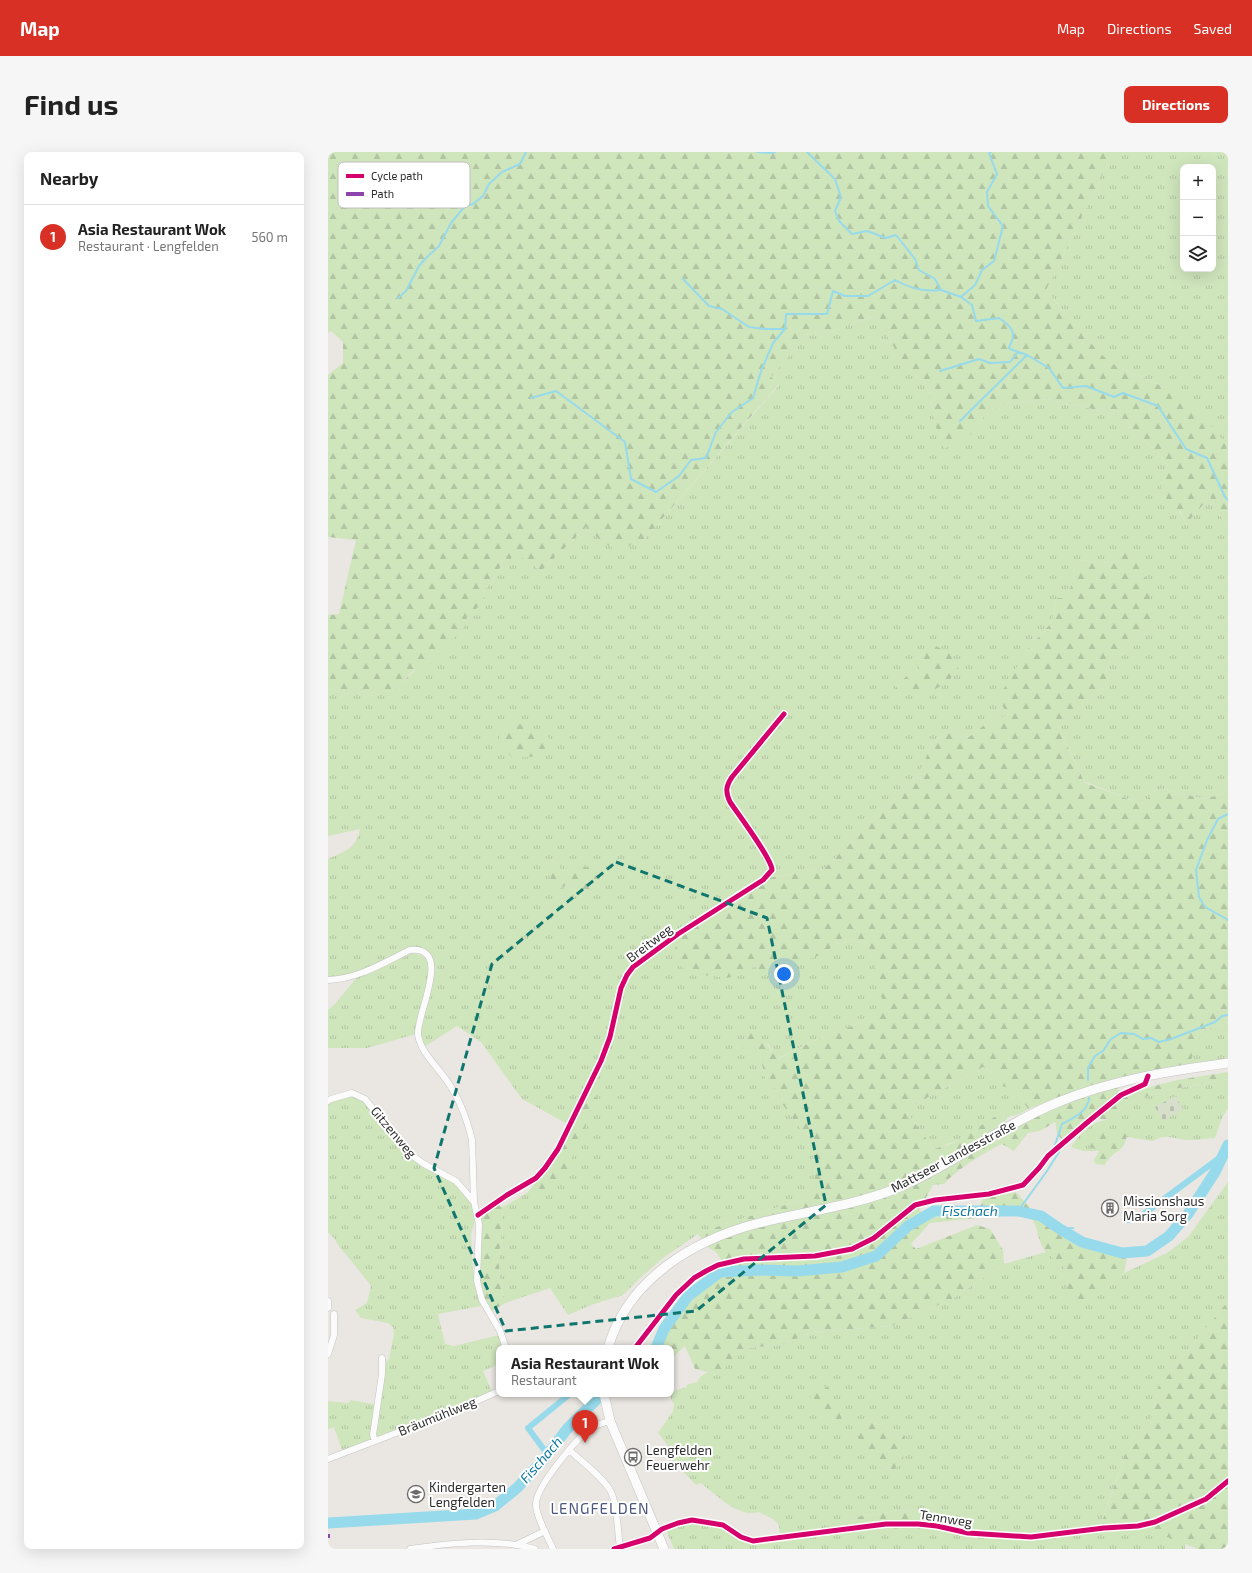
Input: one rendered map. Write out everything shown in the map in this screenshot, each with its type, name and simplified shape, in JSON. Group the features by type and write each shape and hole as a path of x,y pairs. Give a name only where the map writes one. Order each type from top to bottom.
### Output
{"main road":[{"name":"Mattseer Landesstraße","path":"609,1345 621,1315 633,1296 657,1272 701,1244 757,1223 874,1197 901,1186 964,1153 1024,1118 1055,1103 1093,1089 1148,1076 1228,1063"},
{"path":"605,1397 610,1421 664,1549"}],"street":[{"name":"Breitweg","path":"478,1215 507,1194 536,1178 558,1149 601,1061 610,1037 624,982 633,967 672,938 762,880 772,870 767,858 730,802 726,788 732,777 784,714"},
{"path":"328,980 361,974 410,950 417,950 424,953 430,960 432,967 430,980 420,1019 418,1035 426,1054 448,1082 470,1131 472,1140 474,1202 478,1215 478,1281 482,1300 500,1331 505,1345"},
{"path":"638,1345 680,1291 694,1278 718,1265 744,1259 815,1256 835,1253 852,1248 874,1238 915,1206 935,1200 989,1194 1024,1185 1060,1145 1121,1095 1145,1084 1148,1076"},
{"name":"Gitzenweg","path":"328,1101 330,1098 352,1093 365,1099 410,1154 424,1164 452,1177 462,1186 474,1202"},
{"path":"328,1302 328,1308"},
{"path":"328,1354 334,1335 334,1314"},
{"path":"375,1441 373,1435 382,1374 382,1358"},
{"name":"Bräumühlweg","path":"328,1459 441,1416 496,1392"},
{"path":"553,1549 536,1510 536,1502 542,1488 569,1450 591,1428 610,1421"},
{"path":"569,1450 589,1467 611,1491 614,1502 617,1548 650,1538 657,1533"},
{"name":"Tennweg","path":"657,1533 662,1529 678,1523 692,1520 723,1526 740,1538 753,1540 886,1524 918,1524 937,1526 968,1533 1001,1536 1038,1536 1104,1528 1138,1526 1155,1522 1206,1499 1228,1481"},
{"path":"515,1546 545,1531"},
{"path":"410,1549 433,1545 461,1546 488,1543 535,1549"}],"highlighted area":[{"path":"616,862 767,918 826,1205 696,1311 506,1331 434,1168 492,964"}],"green space":[{"path":"328,152 1104,152 1110,160 1046,290 1098,351 1111,363 1186,396 1226,444 1228,462 1228,529 1210,497 1186,524 1180,510 1166,515 1166,497 1159,494 1168,465 1120,415 1047,399 1002,404 985,415 973,433 944,449 935,424 929,389 901,359 886,334 871,317 835,331 806,335 771,377 779,384 643,541 616,550 600,540 586,527 541,571 517,554 501,566 484,592 485,601 467,617 464,627 425,671 414,670 393,691 350,694 328,689 328,615 339,614 356,540 328,537 328,375 343,363 343,342 331,331 328,333"},
{"path":"1104,152 1228,152 1228,462 1226,444 1170,388 1159,385 1111,363 1098,351 1046,290 1110,160"},
{"path":"872,317 886,334 901,359 929,389 935,424 973,433 985,415 1002,404 1047,399 1120,415 1168,465 1159,494 1164,496 1176,506 1186,524 1210,497 1228,529 1228,790 1225,793 1205,799 1158,788 1142,804 1085,782 1058,727 1108,682 1106,668 1156,623 1125,552 1111,563 1077,560 1068,599 1057,598 1052,622 1027,650 1008,715 988,722 969,737 948,731 931,746 918,776 824,869 768,878 746,973 754,966 820,955 845,939 868,943 884,1003 862,1022 813,1041 777,1059 768,1044 743,1052 753,1053 760,1056 766,1081 782,1094 783,1105 802,1131 812,1134 815,1181 801,1200 698,1234 663,1258 623,1295 591,1305 568,1315 550,1288 505,1303 500,1285 499,1258 503,1207 527,1193 542,1193 591,1094 573,1127 522,1099 481,1042 457,1026 424,1047 420,1037 420,1029 433,968 418,949 356,974 328,979 328,859 345,851 353,845 360,829 328,836 328,689 350,694 392,691 464,627 466,617 485,601 484,592 501,566 517,553 541,571 586,527 600,540 643,541 779,385 771,377 806,335 835,331 850,324","holes":["924,652 932,691 896,683 918,670 918,659","553,862 557,864 560,870 568,869 579,899 574,890 568,884 558,889"]},
{"path":"1135,551 1141,560 1156,623 1106,668 1108,682 1058,727 1085,783 1142,804 1158,788 1205,799 1225,793 1228,790 1228,1022 1202,1031 1189,1066 1127,1076 1096,1084 1028,1109 1012,1085 1004,1087 998,1083 999,1077 983,1067 905,1110 934,1149 953,1143 996,1116 1006,1113 1008,1117 1005,1122 1007,1133 1030,1118 1069,1101 1118,1085 1119,1093 1131,1092 1177,1080 1228,1072 1228,1079 1153,1094 1122,1107 1116,1115 1109,1120 1101,1119 1094,1113 1061,1139 1057,1133 1055,1122 1040,1131 1028,1133 1014,1151 1002,1144 988,1151 955,1173 944,1184 933,1185 919,1210 934,1217 976,1215 983,1199 1016,1192 1040,1219 1070,1240 1127,1259 1124,1273 1101,1294 1081,1302 1072,1299 1065,1280 1068,1271 1045,1250 1041,1244 1035,1224 1030,1216 1019,1215 976,1218 930,1223 911,1244 916,1249 977,1225 990,1229 1003,1250 1004,1264 952,1299 892,1326 812,1332 782,1345 747,1348 717,1374 695,1369 685,1346 674,1356 674,1345 661,1345 671,1325 685,1305 702,1288 723,1273 721,1259 716,1252 706,1246 698,1234 801,1200 815,1181 812,1134 802,1131 783,1105 782,1094 766,1081 760,1056 753,1053 743,1052 742,1041 749,1033 759,1037 766,1043 778,1059 813,1041 862,1022 883,1003 868,943 845,939 820,955 787,967 761,972 754,966 746,973 727,978 689,973 675,961 676,939 768,878 824,869 918,776 931,746 948,731 969,737 988,722 1008,715 998,698 1027,650 1052,622 1057,598 1068,598 1077,560 1111,563 1125,552"},
{"path":"936,646 949,653 959,670 946,683 932,691 896,693 896,683 918,670 917,660 924,652"},
{"path":"505,723 528,725 552,740 543,756 512,758 499,740"},
{"path":"553,862 558,864 560,870 579,866 591,868 598,878 596,891 588,903 579,899 574,890 568,884 558,889 548,874 548,865"},
{"path":"411,953 424,957 430,968 416,1034 367,1048 328,1048 328,1010 335,1004 358,976"},
{"path":"1228,1022 1228,1059 1189,1066 1202,1031"},
{"path":"983,1067 1012,1085 1028,1109 1020,1114 1008,1117 1005,1113 954,1142 934,1149 905,1110"},
{"path":"1228,1079 1228,1108 1222,1118 1215,1138 1188,1140 1163,1137 1153,1141 1127,1137 1127,1134 1091,1147 1099,1151 1083,1151 1071,1147 1087,1128 1103,1120 1109,1120 1116,1115 1122,1107 1153,1094"},
{"path":"591,1094 597,1098 563,1181 542,1193 527,1193 555,1160"},
{"path":"349,1095 361,1097 412,1158 449,1177 473,1205 476,1216 471,1235 473,1269 481,1306 438,1314 445,1344 454,1346 499,1335 503,1345 496,1345 496,1365 483,1371 492,1392 462,1405 342,1450 334,1427 328,1429 328,1401 349,1403 350,1400 380,1405 386,1362 389,1359 394,1334 393,1327 388,1323 361,1318 355,1310 367,1303 371,1286 340,1248 334,1238 328,1233 328,1105 333,1100"},
{"path":"1175,1096 1183,1109 1163,1121 1155,1107"},
{"path":"1100,1132 1120,1132 1127,1134 1124,1145 1108,1160 1105,1165 1095,1164 1094,1160 1099,1151 1090,1147 1088,1142 1090,1136"},
{"path":"1228,1182 1228,1301 1157,1389 1149,1431 1125,1454 1101,1524 1146,1520 1147,1529 1185,1543 1185,1549 674,1549 666,1530 680,1524 692,1522 724,1528 738,1538 778,1541 780,1529 773,1519 758,1512 743,1512 736,1509 720,1499 701,1483 696,1485 670,1458 673,1452 658,1433 673,1411 674,1404 671,1397 674,1397 674,1391 687,1387 686,1385 697,1382 700,1377 708,1372 717,1374 746,1348 782,1345 812,1332 892,1326 952,1299 1004,1264 1046,1252 1068,1271 1101,1294 1124,1273 1167,1253 1188,1237","holes":["867,1422 882,1425 893,1434 900,1433 903,1444 904,1448 902,1457 898,1466 894,1470 888,1469 880,1464","913,1510 903,1531 895,1527 891,1527 873,1534 856,1517"]},
{"path":"496,1204 503,1207 499,1258 500,1285 505,1303 492,1311 485,1305 479,1286 479,1221 481,1216"},
{"path":"1228,1301 1228,1549 1198,1549 1146,1529 1146,1520 1101,1525 1125,1454 1149,1431 1157,1389"},
{"path":"823,1386 829,1388 832,1397 841,1408 843,1415 838,1425 822,1416 810,1403 810,1397 815,1388"},
{"path":"867,1422 882,1425 893,1434 900,1433 905,1436 903,1459 894,1470 888,1469 862,1453 859,1445 859,1435 862,1424"},
{"path":"913,1510 919,1517 912,1529 906,1531 893,1527 868,1535 859,1533 855,1525 856,1517"}],"waterway":[{"path":"470,205 483,196 489,184 502,172 520,164 526,152"},
{"path":"757,152 775,152"},
{"path":"807,152 835,179 841,197 835,211 839,221 852,234 867,231 886,238 896,235 915,259 919,270 935,279 941,290 961,297 972,305 976,321 999,318 1007,324 1012,330 1013,334 1012,342 1009,347 1010,349 1027,355 1049,368 1063,388 1086,386 1114,397 1123,393 1158,406 1186,449 1207,458 1225,497 1228,500"},
{"path":"961,297 975,285 982,270 994,261 1003,226 988,206 987,192 997,174 989,153 991,152"},
{"path":"398,298 406,291 419,266 439,246 451,223 463,208"},
{"path":"683,279 709,306 722,309 749,327 784,329"},
{"path":"531,398 556,391 625,442 631,479 656,492 679,476 691,460 706,458 716,432 732,412 753,398 761,371 773,343 785,329 786,314 827,314 833,291 845,296 868,296 895,280 917,289 940,290"},
{"path":"940,371 979,359 990,363 1010,362 1018,352"},
{"path":"960,421 1027,355"},
{"path":"1228,814 1218,819 1207,840 1196,870 1199,897 1205,907 1228,920"},
{"path":"1088,1080 1088,1068 1095,1056 1103,1051 1111,1039 1121,1033 1134,1034 1143,1039 1151,1038 1159,1042 1171,1039 1215,1022 1222,1016 1228,1015"},
{"path":"1018,1211 1059,1152 1055,1145 1062,1124 1083,1111 1089,1098"},
{"name":"Fischach","path":"657,1345 664,1329 688,1296 720,1272 759,1270 797,1271 842,1267 876,1256 908,1226 934,1211 1018,1211 1041,1216 1082,1242 1122,1253 1147,1251 1169,1236 1188,1214 1215,1172 1228,1145"},
{"path":"1128,1220 1141,1216 1222,1156"},
{"name":"Fischach","path":"1060,1229 1073,1228"},
{"path":"548,1455 528,1428 566,1397"},
{"name":"Fischach","path":"328,1523 476,1514 495,1506 517,1488 545,1458 567,1429 599,1397"}],"cycle path":[{"path":"478,1215 507,1195 536,1178 558,1149 601,1061 610,1037 621,988 627,975 633,967 678,934 763,880 772,870 767,856 730,802 727,795 727,789 728,783 732,777 784,714"},
{"path":"637,1345 676,1295 694,1278 718,1265 744,1259 815,1256 852,1249 874,1238 915,1205 935,1200 989,1194 1023,1185 1048,1156 1121,1095 1145,1084 1148,1076"},
{"path":"614,1549 650,1538 662,1529 692,1520 723,1525 741,1537 753,1541 886,1524 918,1524 937,1526 968,1533 1031,1537 1104,1528 1138,1526 1155,1522 1206,1499 1228,1481"}],"place":[{"name":"Missionshaus Maria Sorg","path":"1110,1208"},
{"name":"Asia Restaurant Wok","path":"585,1443"},
{"name":"Lengfelden Feuerwehr","path":"633,1457"},
{"name":"Kindergarten Lengfelden","path":"416,1494"}],"district":[{"name":"LENGFELDEN","path":"600,1509"}]}
